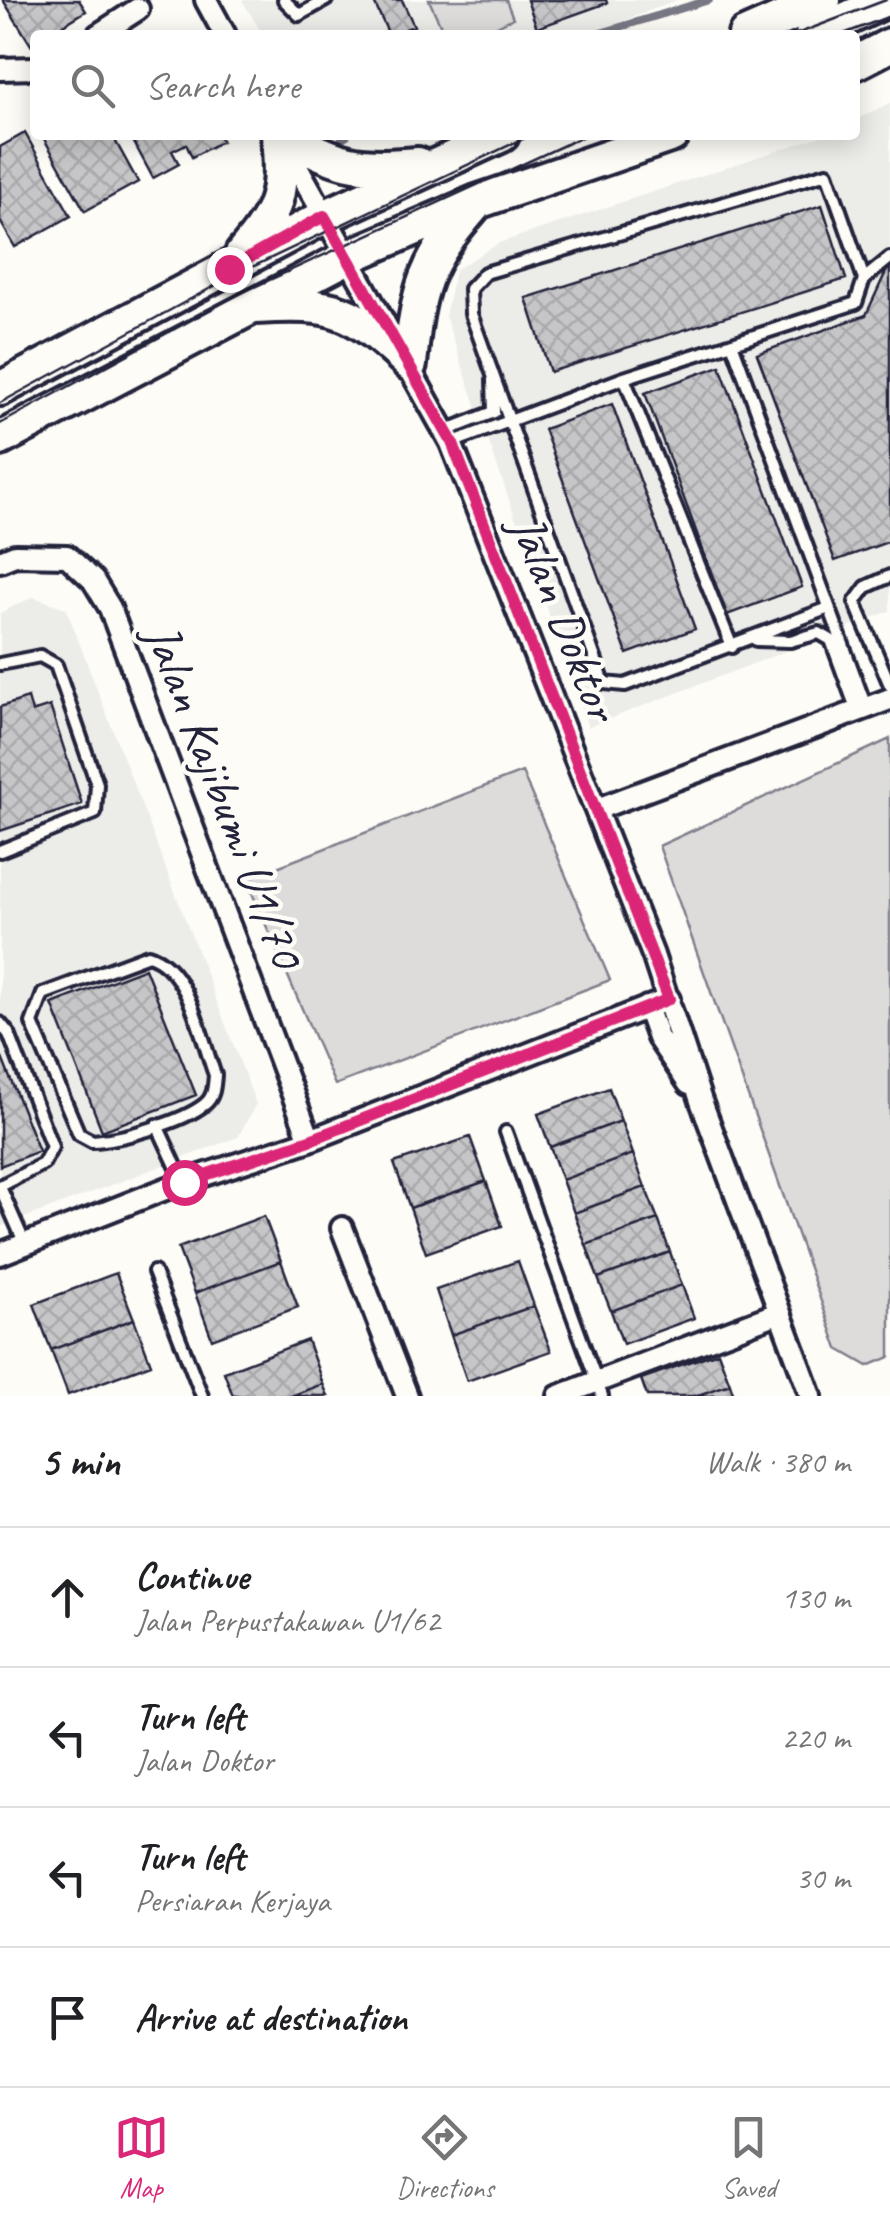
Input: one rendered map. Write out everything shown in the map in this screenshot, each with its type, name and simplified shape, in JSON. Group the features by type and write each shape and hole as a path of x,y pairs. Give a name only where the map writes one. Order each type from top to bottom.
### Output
{"main road":[{"path":"756,30 824,0"},
{"path":"823,30 887,0"},
{"path":"860,63 890,46"},
{"path":"860,65 890,56"},
{"path":"229,269 271,220 278,204 281,140"},
{"path":"291,140 338,163 376,168 436,162"},
{"path":"0,388 324,216 490,140"},
{"path":"0,440 348,257 477,202 657,140"},
{"path":"410,364 417,299 428,266 437,249 477,202"},
{"path":"246,308 315,308 360,318 410,364"}],"street":[{"path":"206,0 222,30"},
{"path":"106,30 138,9"},
{"path":"0,69 30,68"},
{"name":"Jalan Doktor","path":"284,140 448,437 597,809 669,999 701,1101"},
{"name":"Jalan Kajibumi U1/70","path":"0,561 15,555 66,556 93,580 110,608 310,1140"},
{"path":"597,809 890,699"},
{"path":"0,1254 184,1182 310,1140 669,999"},
{"path":"647,1008 658,1038 701,1101 811,1396"},
{"path":"342,1228 406,1396"},
{"path":"559,1396 600,1389 778,1312"}],"lane":[{"path":"284,0 298,15 326,0"},
{"path":"830,608 624,685 604,683 471,314 470,289 484,273 827,173 864,279"},
{"path":"448,437 856,303 864,279 890,258"},
{"path":"732,342 830,608 862,709"},
{"path":"448,437 494,412 492,369"},
{"path":"624,378 732,647"},
{"path":"890,576 866,588 855,602 890,685"},
{"path":"750,640 790,641 819,633 831,640 862,709"},
{"path":"0,664 40,656 56,665 97,784 98,800 95,814 0,851"},
{"path":"148,955 163,960 176,973 215,1075 214,1091 206,1104 157,1126 107,1140 92,1141 79,1134 32,1023 44,994 148,955"},
{"path":"0,1023 10,1034 52,1147 42,1164 0,1186 25,1244"},
{"path":"157,1126 184,1182"},
{"path":"506,1132 600,1389"},
{"path":"154,1272 202,1396"}],"shaded area":[{"path":"242,0 677,0 600,30 260,30"},
{"path":"429,0 506,0 513,18 489,30 443,30"},
{"path":"890,103 890,611 588,727 445,316 455,270 499,243 809,140 860,140 860,118"},
{"path":"33,597 66,608 256,1104 238,1137 0,1227 0,613"},
{"path":"890,739 890,1357 868,1366 838,1349 659,846"},
{"path":"522,772 610,980 335,1085 246,879"}],"building":[{"path":"3,0 79,0 86,11 55,30 30,30 30,43"},
{"path":"373,0 402,0 414,26 387,30"},
{"path":"527,0 606,0 607,3 537,28"},
{"path":"25,133 71,216 15,247 0,221 0,147"},
{"path":"45,140 117,140 138,182 85,211"},
{"path":"133,140 222,140 192,157 186,144 172,151 179,164 153,178"},
{"path":"822,205 846,279 550,372 526,298"},
{"path":"890,263 890,541 835,561 757,354 866,315"},
{"path":"720,366 802,587 727,615 645,393"},
{"path":"612,404 695,629 627,654 544,429"},
{"path":"28,698 32,712 50,706 82,804 0,831 0,707"},
{"path":"145,968 196,1095 102,1131 52,1004"},
{"path":"0,1053 39,1151 0,1166"},
{"path":"609,1088 621,1121 550,1147 538,1114"},
{"path":"621,1121 633,1154 562,1180 550,1147"},
{"path":"470,1137 486,1181 410,1208 394,1163"},
{"path":"633,1154 645,1187 574,1213 562,1180"},
{"path":"486,1181 502,1226 426,1253 410,1208"},
{"path":"645,1187 658,1219 586,1245 574,1213"},
{"path":"264,1216 281,1261 195,1293 178,1248"},
{"path":"658,1219 670,1252 598,1278 586,1245"},
{"path":"670,1252 682,1285 611,1311 598,1278"},
{"path":"281,1261 298,1307 212,1339 195,1293"},
{"path":"518,1261 534,1306 451,1335 436,1290"},
{"path":"116,1273 134,1319 51,1350 34,1304"},
{"path":"682,1285 694,1318 623,1344 611,1311"},
{"path":"534,1306 551,1351 467,1381 451,1335"},
{"path":"134,1319 151,1364 68,1395 51,1350"},
{"path":"307,1340 323,1384 291,1396 233,1396 224,1372"},
{"path":"718,1352 730,1384 695,1396 647,1396 641,1379"},
{"path":"323,1384 328,1396 291,1396"},
{"path":"730,1384 734,1396 695,1396"}],"waterway":[{"path":"610,30 709,0"}],"tram line":[{"path":"807,30 886,0"},
{"path":"854,30 890,16"},
{"path":"0,403 231,277 520,140"},
{"path":"0,424 241,293 575,140"}],"route":[{"path":"184,1182 310,1140 669,999 452,442 324,216 229,269"}]}
